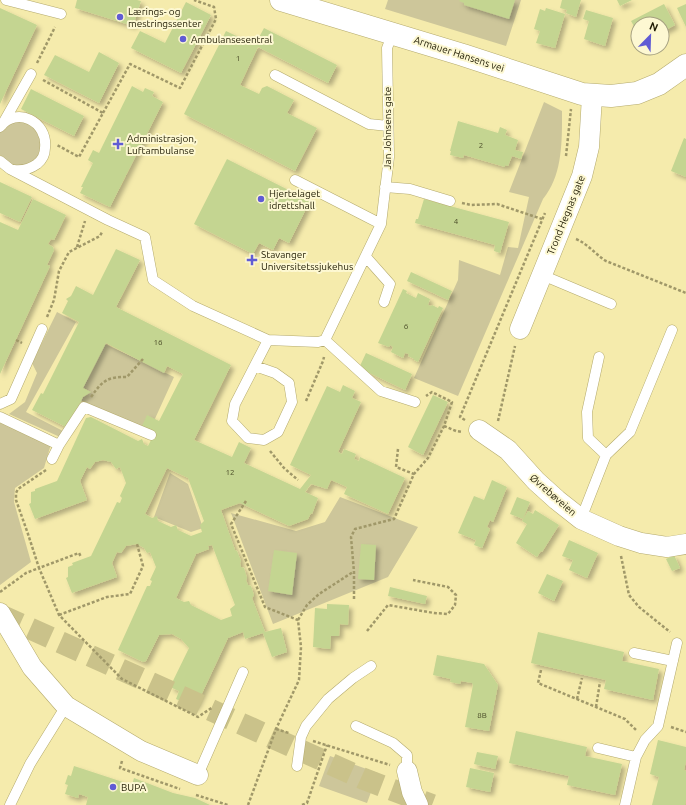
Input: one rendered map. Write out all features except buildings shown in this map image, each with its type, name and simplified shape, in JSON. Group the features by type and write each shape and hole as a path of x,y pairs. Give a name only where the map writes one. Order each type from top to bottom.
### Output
{"street":[{"name":"Armauer Hansens vei","path":"281,0 530,77 572,92 592,96 611,96 638,93 659,84 686,65"},
{"name":"Trond Hegnas gate","path":"520,328 582,176 588,147 592,96"},
{"name":"Øvrebøveien","path":"486,435 508,450 536,481 580,519 619,536 641,543 667,547 686,544"},
{"path":"0,613 32,667 66,706 141,751 198,775"},
{"path":"407,770 412,792 418,805"}],"lane":[{"path":"6,0 61,14"},
{"name":"Jan Johnsens gate","path":"325,340 381,224 389,157 387,48 393,34"},
{"path":"1,126 31,74"},
{"path":"275,75 369,124 388,126"},
{"path":"1,126 9,120 25,118 37,124 43,131 46,140 45,153 40,162 28,169 19,171 10,169"},
{"path":"0,161 10,169 108,220 145,237 152,280 193,306 268,340 318,342 325,340 380,392 414,402"},
{"path":"295,180 381,224"},
{"path":"385,187 410,190 450,201"},
{"path":"366,256 390,284 384,302"},
{"path":"542,274 611,304"},
{"path":"0,404 11,399 42,329"},
{"path":"580,519 606,455 630,432 672,330"},
{"path":"255,366 275,373 289,383 292,402 278,432 264,440 248,438 232,420 236,404 255,366 268,340"},
{"path":"599,357 587,412 588,438 606,455"},
{"path":"52,459 59,445 84,407 151,435"},
{"path":"0,416 59,445"},
{"path":"625,805 636,757 645,740 658,726 676,643"},
{"path":"634,653 673,661"},
{"path":"297,766 301,737 306,726 328,699 353,678 371,666"},
{"path":"198,775 243,672"},
{"path":"10,805 30,764 66,706"},
{"path":"356,726 392,743 407,756 407,770"},
{"path":"598,748 636,757"}],"path":[{"path":"46,140 79,157 130,64 180,88 216,19 214,7 194,0"},
{"path":"61,14 31,74 103,113"},
{"path":"565,161 571,106"},
{"path":"471,205 496,204 542,219"},
{"path":"520,328 486,435 460,417 542,219 548,208"},
{"path":"76,248 88,209"},
{"path":"42,329 54,300 59,271 69,252 100,236 108,220"},
{"path":"576,239 584,243 596,255 606,261 686,293"},
{"path":"84,407 102,381 114,377 127,377 143,359"},
{"path":"354,599 354,572 351,537 355,529 394,519 414,474 428,458 444,426 452,402 432,392"},
{"path":"444,426 456,431"},
{"path":"268,449 284,468 298,480"},
{"path":"398,449 396,467 414,474"},
{"path":"47,470 18,489 16,493 16,500 39,568 59,615 122,679 198,717 214,706 228,706"},
{"path":"246,501 231,524 265,607 298,620"},
{"path":"59,615 107,597 130,594 143,566 137,544"},
{"path":"619,550 629,595 639,607 669,629 676,643"},
{"path":"0,592 26,573 79,553 81,556"},
{"path":"248,805 276,729 299,680 301,647 298,620 307,604 319,594 354,572"},
{"path":"367,631 388,605 448,614 455,605 456,595 448,587 413,580"},
{"path":"541,670 538,683 625,719 645,740"},
{"path":"577,699 582,678"},
{"path":"596,707 600,682"},
{"path":"276,729 407,770"},
{"path":"302,805 307,803 327,745"},
{"path":"212,805 214,800"}],"shaded area":[{"path":"388,0 521,0 506,46 385,9"},
{"path":"544,102 562,111 562,134 558,168 550,190 543,199 458,396 414,378 458,280 459,260 500,275 508,247 518,248 529,197 509,192"},
{"path":"13,121 26,121 39,131 42,153 38,160 26,166 14,165 0,155 0,132"},
{"path":"57,312 76,322 26,412 63,431 60,437 9,414 25,402 37,373 32,363"},
{"path":"101,342 174,377 148,434 74,397"},
{"path":"0,421 51,444 44,468 15,488 14,502 31,562 0,585"},
{"path":"170,473 188,484 203,528 191,532 154,517"},
{"path":"340,497 418,527 388,577 273,624 231,513 296,531 325,522"},
{"path":"330,756 378,773 367,803 319,786"}],"tunnel":[{"path":"0,615 364,779 432,805"}],"place":[{"name":"Lærings- og mestringssenter","path":"120,17"},
{"name":"Ambulansesentral","path":"183,39"},
{"name":"Administrasjon, Luftambulanse","path":"118,144"},
{"name":"Hjertelaget idrettshall","path":"261,199"},
{"name":"Stavanger Universitetssjukehus","path":"252,260"},
{"name":"BUPA","path":"113,787"}]}
